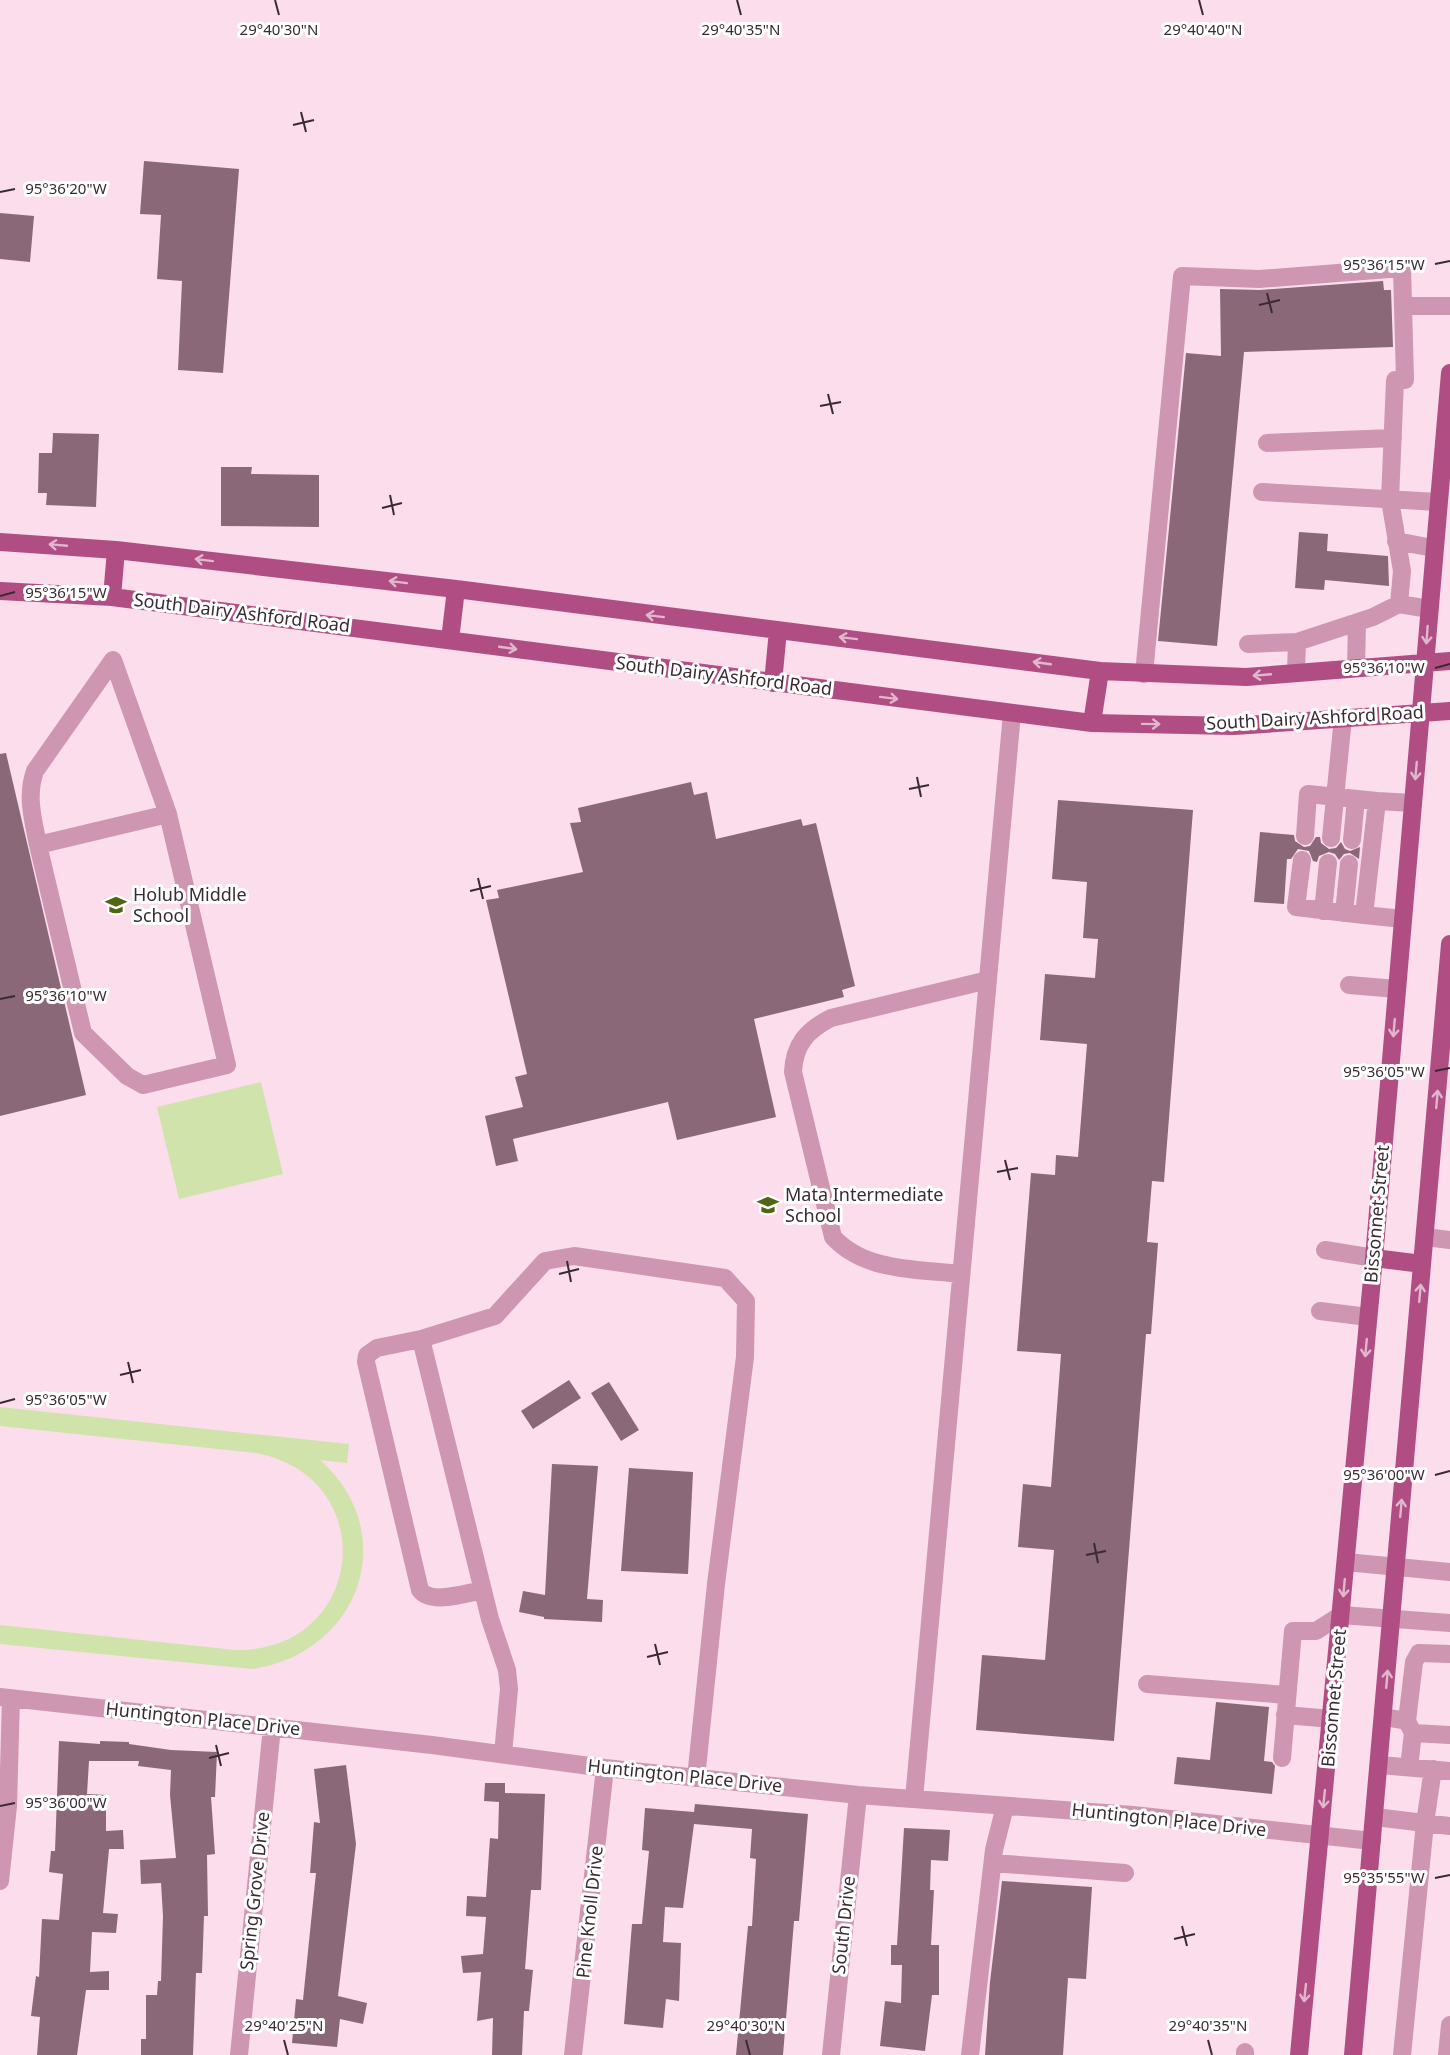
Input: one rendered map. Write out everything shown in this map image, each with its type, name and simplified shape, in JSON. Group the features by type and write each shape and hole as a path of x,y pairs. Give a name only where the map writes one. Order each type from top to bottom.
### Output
{"main road":[{"name":"Bissonnet Street","path":"1299,2055 1374,1258 1433,548 1450,373"},
{"path":"0,542 116,550 456,589 1100,671 1246,677 1450,661"},
{"path":"112,597 116,550"},
{"path":"450,640 456,589"},
{"name":"South Dairy Ashford Road","path":"0,591 112,597 1092,723 1234,726 1450,711"},
{"path":"773,683 778,630"},
{"path":"1092,723 1100,671"},
{"path":"1353,2055 1450,944"},
{"path":"1374,1258 1422,1264"}],"street":[{"path":"1144,674 1182,276 1259,279 1402,268 1400,380 1393,438 1390,500 1402,571 1399,604"},
{"path":"1403,306 1450,306"},
{"path":"1267,443 1393,438"},
{"path":"1262,492 1438,502"},
{"path":"1396,541 1433,548"},
{"path":"1248,644 1297,642 1357,622 1399,604 1429,609"},
{"path":"1356,668 1357,622"},
{"path":"1296,672 1297,642"},
{"path":"113,660 168,814 227,1065 143,1085 134,1082 95,1047 83,1033 38,845 29,802 29,787 34,771 113,660"},
{"path":"914,1799 1012,713"},
{"path":"1331,838 1343,718"},
{"path":"1305,836 1308,795 1413,803"},
{"path":"1352,840 1356,799"},
{"path":"1364,915 1377,801"},
{"path":"38,845 168,814"},
{"path":"1302,860 1296,907 1403,919"},
{"path":"1323,910 1329,863"},
{"path":"1344,913 1349,864"},
{"path":"961,1274 882,1265 845,1250 834,1237 793,1072 794,1055 801,1041 814,1027 831,1018 988,980"},
{"path":"1349,985 1397,989"},
{"path":"1425,1237 1450,1240"},
{"path":"1325,1250 1374,1258"},
{"path":"483,1590 432,1598 424,1595 420,1590 366,1362 367,1355 377,1348 421,1339 495,1316 544,1261 574,1256 724,1278 746,1301 745,1357 716,1584 696,1778"},
{"path":"1320,1311 1368,1317"},
{"path":"421,1339 483,1590 507,1670 509,1689 503,1754"},
{"path":"1346,1562 1450,1572"},
{"path":"1282,1758 1293,1631 1316,1631 1341,1615 1450,1623"},
{"path":"1409,1767 1414,1662 1419,1653 1450,1654"},
{"path":"1148,1684 1287,1695"},
{"path":"0,1881 8,1806 5,1698"},
{"name":"Huntington Place Drive","path":"5,1698 858,1795 1133,1815 1372,1841"},
{"path":"1285,1715 1332,1719"},
{"path":"1384,1717 1410,1727 1450,1735"},
{"name":"Spring Grove Drive","path":"239,2055 272,1727"},
{"path":"1380,1765 1442,1770 1425,1823 1402,2055"},
{"name":"Pine Knoll Drive","path":"573,2055 605,1768"},
{"name":"South Drive","path":"831,2055 858,1795"},
{"path":"970,2055 993,1863 1005,1806"},
{"path":"1375,1817 1450,1826"},
{"path":"993,1863 1125,1873"},
{"path":"1447,2055 1450,2025"}],"green space":[{"path":"261,1082 283,1174 179,1199 157,1107"},
{"path":"0,1407 349,1444 347,1463 320,1460 345,1490 359,1522 363,1555 357,1587 342,1616 319,1640 289,1659 252,1669 0,1644 0,1625 235,1650 279,1643 311,1623 333,1595 342,1561 340,1526 325,1494 297,1468 256,1453 0,1426"}],"building":[{"path":"144,161 239,169 223,373 178,370 182,281 157,279 161,215 140,214"},
{"path":"0,213 34,216 30,262 0,259"},
{"path":"1383,281 1384,290 1391,290 1393,347 1244,352 1217,646 1158,641 1186,353 1221,356 1220,289 1260,290"},
{"path":"53,433 99,434 96,507 46,505 47,493 38,493 39,453 52,453"},
{"path":"221,467 252,467 251,474 319,475 319,527 221,526"},
{"path":"1299,532 1328,534 1327,551 1388,556 1389,586 1325,580 1324,590 1295,588"},
{"path":"6,753 86,1095 0,1116 0,754"},
{"path":"691,782 694,795 707,792 716,839 801,819 803,826 816,823 855,986 842,990 844,997 754,1019 776,1117 677,1140 668,1102 513,1139 518,1161 496,1166 485,1116 523,1107 515,1077 527,1074 486,900 499,898 497,890 583,872 570,823 581,822 578,808"},
{"path":"1058,800 1193,810 1164,1182 1152,1181 1147,1242 1158,1243 1151,1334 1146,1334 1114,1741 976,1730 982,1655 1045,1660 1054,1550 1018,1547 1023,1484 1051,1487 1061,1354 1017,1351 1031,1173 1055,1175 1056,1155 1078,1157 1087,1044 1040,1040 1045,974 1095,978 1098,939 1083,938 1087,882 1052,879"},
{"path":"1260,832 1294,835 1295,841 1304,847 1310,846 1316,837 1320,837 1321,843 1329,849 1336,848 1341,842 1345,849 1350,851 1360,847 1359,859 1350,853 1344,854 1339,860 1335,854 1329,852 1319,856 1317,862 1313,861 1309,851 1298,849 1291,859 1287,859 1284,904 1254,902"},
{"path":"569,1380 581,1398 533,1429 521,1411"},
{"path":"609,1382 639,1430 621,1441 591,1393"},
{"path":"552,1464 598,1466 587,1599 603,1600 602,1622 544,1619 544,1617 519,1612 523,1591 545,1595"},
{"path":"629,1468 693,1472 688,1574 621,1571"},
{"path":"1216,1702 1269,1707 1264,1761 1272,1762 1275,1766 1272,1794 1174,1784 1177,1757 1210,1760"},
{"path":"59,1741 100,1744 100,1741 129,1742 129,1744 171,1750 217,1752 215,1797 211,1797 215,1854 207,1855 208,1916 204,1916 202,1973 196,1973 193,2055 141,2055 141,2039 146,2039 146,1995 157,1995 158,1981 161,1981 163,1916 161,1883 141,1884 140,1860 176,1858 170,1795 171,1770 138,1766 139,1761 89,1761 87,1794 106,1795 106,1831 123,1830 124,1849 109,1849 103,1913 118,1914 116,1933 92,1932 90,1972 109,1971 109,1990 86,1990 77,2055 37,2055 40,2017 31,2016 36,1976 39,1977 42,1919 59,1920 63,1874 49,1872 51,1851 55,1851"},
{"path":"346,1765 356,1844 338,1996 367,2003 363,2024 340,2019 337,2047 292,2043 296,1999 303,2000 316,1873 310,1873 314,1822 320,1823 314,1769"},
{"path":"485,1783 505,1783 505,1793 545,1794 541,1890 531,1890 525,1969 533,1970 529,2011 524,2011 522,2055 492,2055 493,2018 477,2021 481,1972 463,1973 461,1956 483,1954 486,1917 466,1916 467,1896 486,1897 490,1838 498,1839 499,1802 484,1801"},
{"path":"695,1804 808,1814 799,1921 794,1921 783,2055 736,2055 748,1926 752,1926 756,1859 750,1858 752,1829 694,1824 683,1908 665,1907 663,1942 681,1943 679,2001 666,1999 663,2028 624,2024 632,1924 642,1924 649,1851 642,1850 645,1808 694,1812"},
{"path":"904,1828 950,1830 948,1861 931,1860 930,1890 934,1890 931,1945 939,1945 939,1995 932,1995 925,2051 880,2046 885,2001 901,2003 902,1965 891,1965 891,1945 897,1945"},
{"path":"1002,1881 1092,1887 1086,1979 1068,1978 1063,2055 985,2055 990,1982"}],"place":[{"name":"Holub Middle School","path":"116,905"},
{"name":"Mata Intermediate School","path":"768,1205"}]}
